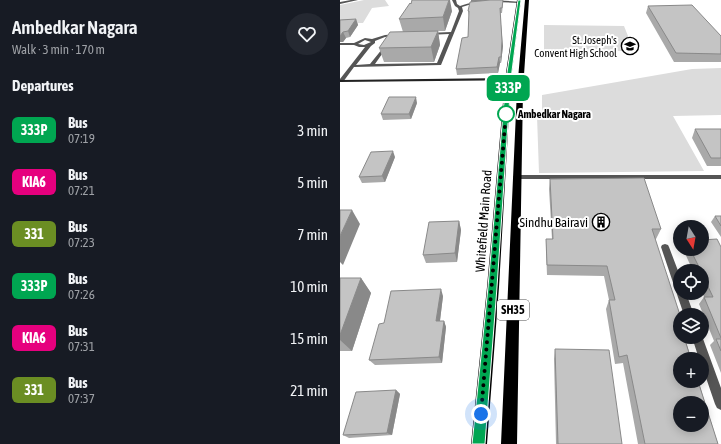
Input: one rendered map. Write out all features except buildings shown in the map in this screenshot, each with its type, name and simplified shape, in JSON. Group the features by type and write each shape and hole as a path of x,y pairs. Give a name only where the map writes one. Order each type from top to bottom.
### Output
{"main road":[{"name":"SH35","path":"509,444 522,1"},
{"name":"Whitefield Main Road","path":"479,444 493,287 508,79 522,1"}],"street":[{"path":"340,3 356,0"},
{"path":"454,0 456,5 460,8"},
{"path":"460,8 468,4 492,0 522,1"},
{"path":"353,66 439,64 461,10 460,8"},
{"path":"355,44 362,40 373,40 384,36 406,34"},
{"path":"421,34 452,34"},
{"path":"340,81 369,45 374,42 373,40"},
{"path":"440,42 448,40"},
{"path":"372,65 386,45 391,43"},
{"path":"340,44 355,44 359,46 369,45"},
{"path":"340,81 520,79"},
{"path":"517,177 721,178"},
{"path":"665,247 673,269"},
{"path":"700,344 721,404"}],"shaded area":[{"path":"364,0 385,0 389,6 372,8 363,23 340,23 340,5"},
{"path":"544,25 624,26 634,51 544,51"},
{"path":"721,68 721,115 673,116 704,171 539,173 537,116 542,116 542,95 692,69"}],"bus line":[{"name":"333P","path":"479,444 489,317 493,287 508,79 517,24 519,0"}],"place":[{"name":"St. Joseph's Convent High School","path":"630,46"},
{"name":"Ambedkar Nagara","path":"506,114"},
{"name":"Sindhu Bairavi","path":"601,222"}],"route":[{"path":"481,414 493,287 506,114"}]}
